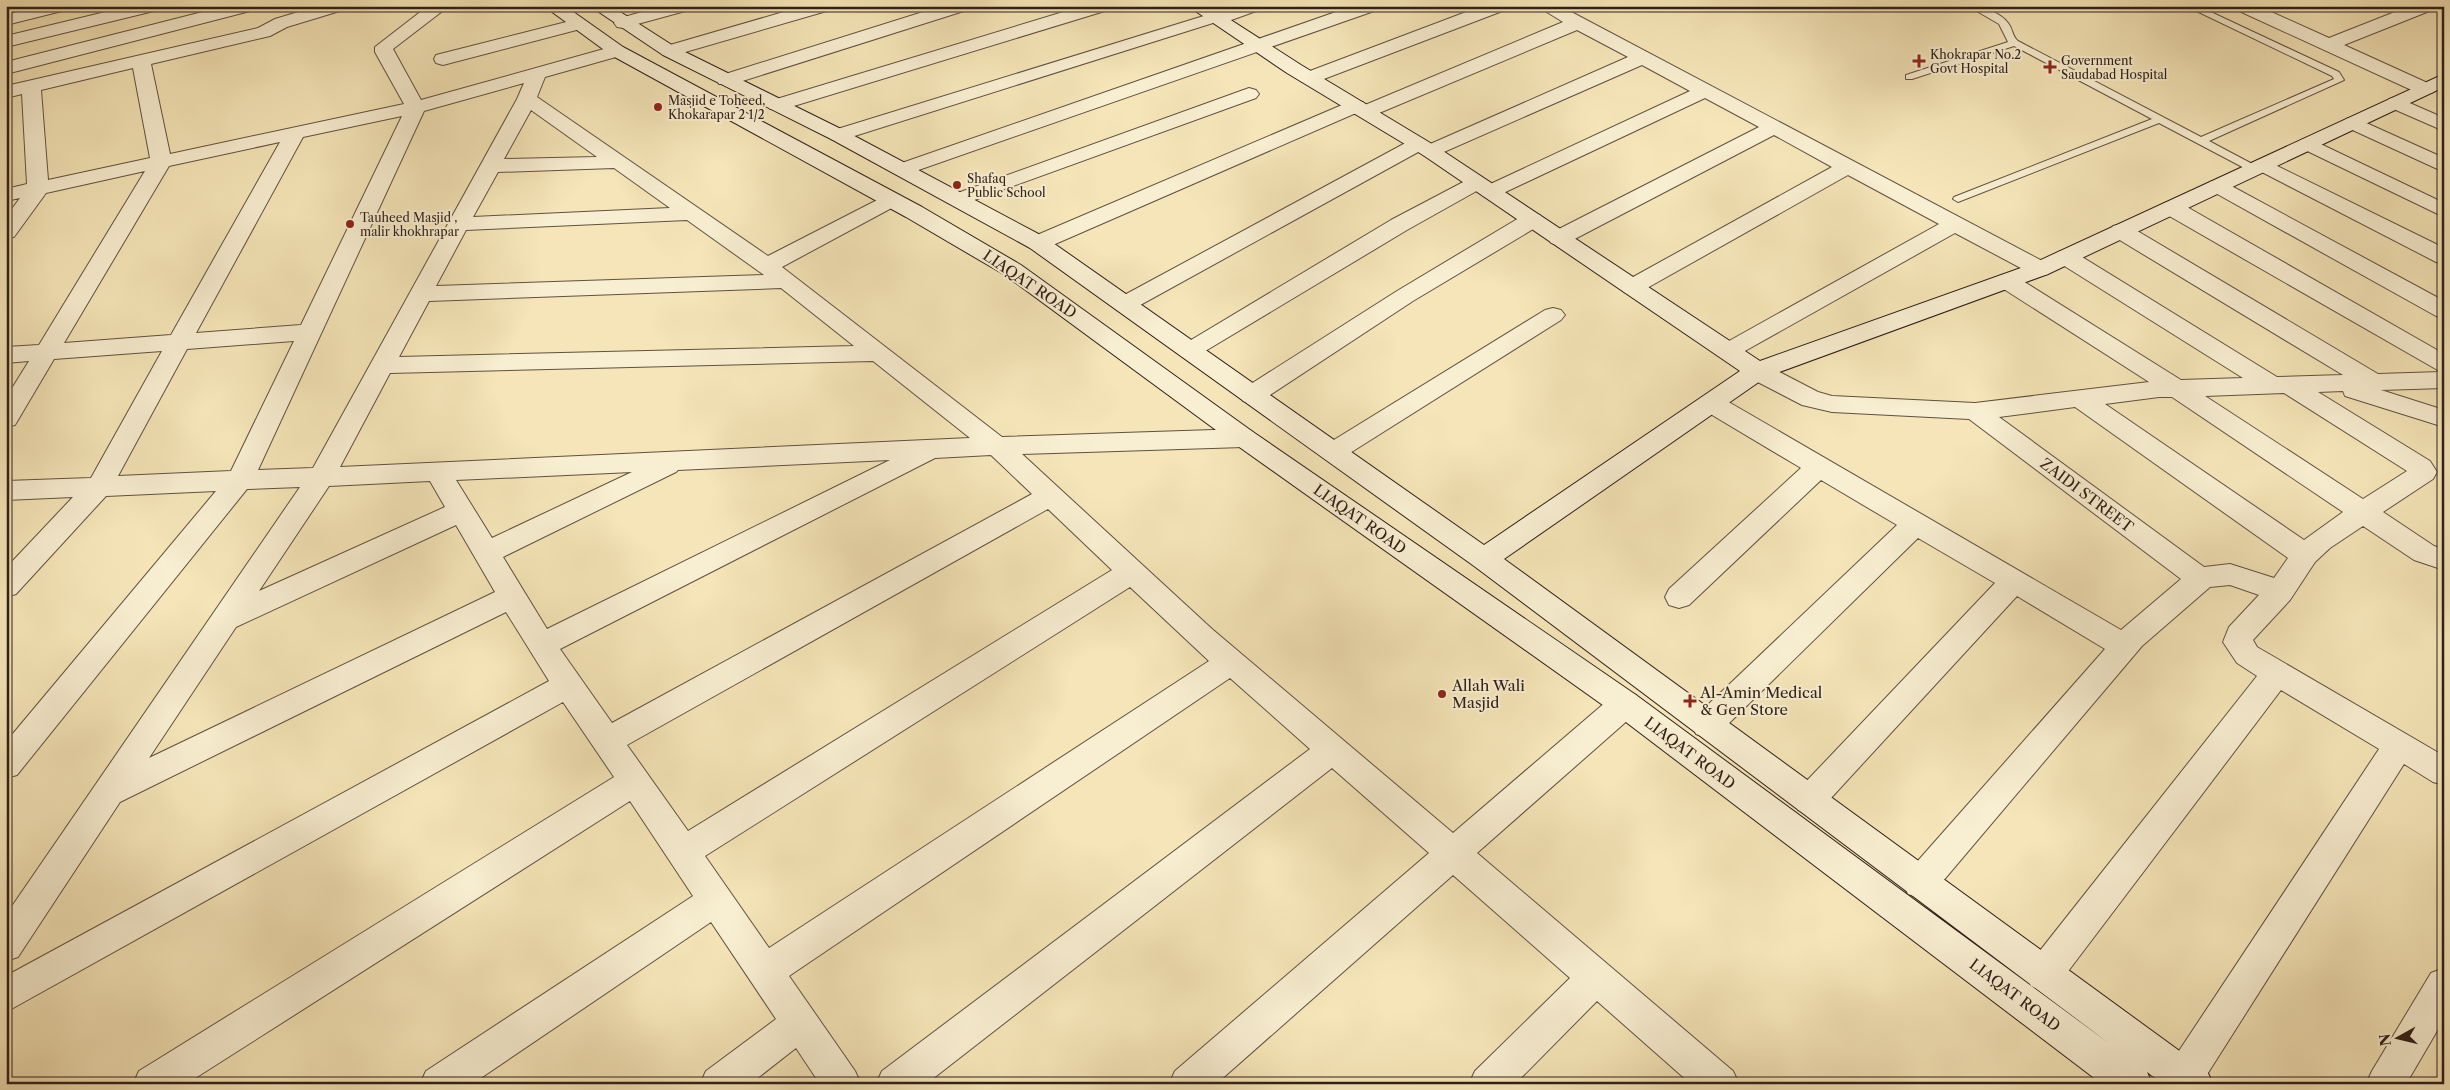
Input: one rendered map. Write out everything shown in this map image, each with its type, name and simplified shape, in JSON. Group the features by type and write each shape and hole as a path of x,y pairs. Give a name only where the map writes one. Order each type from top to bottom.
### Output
{"street":[{"path":"6,20 60,6"},
{"path":"6,42 152,6"},
{"path":"6,68 248,6"},
{"path":"6,92 264,32 277,17 337,6"},
{"path":"416,107 384,52 384,47 440,6"},
{"name":"LIAQAT ROAD","path":"553,6 616,51 892,200 1014,270 1244,438 1625,704 2133,1084"},
{"path":"599,6 669,51 838,135 1038,243 1484,559 1706,725 2189,1080 2399,746"},
{"path":"623,23 683,6"},
{"path":"669,51 824,6"},
{"path":"726,80 961,6"},
{"path":"777,105 1102,6"},
{"path":"838,135 1209,14 1253,6"},
{"path":"903,169 1260,47 1371,6"},
{"path":"1309,78 1499,6"},
{"path":"1546,6 2040,269"},
{"path":"2250,10 2278,6"},
{"path":"2328,45 2426,6"},
{"path":"2250,10 2328,45 2437,85"},
{"path":"1209,14 1484,187 1757,371 1811,399 1832,404 1975,410 2176,388 2444,380"},
{"path":"1038,243 1361,109 1577,23"},
{"path":"443,59 578,24"},
{"path":"6,195 416,107 616,51"},
{"path":"1124,304 1424,148 1642,58"},
{"path":"6,419 161,162 141,60"},
{"path":"6,945 322,477 527,99 537,73"},
{"path":"1484,559 1757,371 2040,269 2396,102 2437,85"},
{"path":"10,222 38,189 31,86"},
{"path":"1189,351 1399,225 1705,91"},
{"path":"959,199 1249,94"},
{"path":"527,99 776,273 997,446 1230,662 1720,1084"},
{"path":"2396,102 2444,125"},
{"path":"6,765 240,480 416,107"},
{"path":"2353,123 2444,166"},
{"path":"1559,238 1774,128"},
{"path":"6,586 99,487 295,133"},
{"path":"2308,144 2444,211"},
{"path":"490,166 618,162"},
{"path":"1632,287 1847,166"},
{"path":"2259,167 2444,257"},
{"path":"2217,186 2444,310"},
{"path":"421,294 776,273 892,200"},
{"path":"2172,208 2444,365"},
{"path":"459,224 692,213"},
{"path":"1252,395 1405,296 1532,220"},
{"path":"1728,352 1955,224"},
{"path":"2121,231 2373,382"},
{"path":"2066,257 2424,470 2424,472 2363,512 2305,555 2280,592 2239,636 2238,642 2247,655 2444,772"},
{"path":"2007,281 2176,388 2424,552 2444,560"},
{"path":"1333,452 1553,315"},
{"path":"6,355 310,332"},
{"path":"382,365 876,353"},
{"path":"2331,382 2444,419"},
{"path":"2079,398 2305,555"},
{"path":"1711,403 2015,580 2124,646"},
{"name":"ZAIDI STREET","path":"1975,410 2200,578"},
{"path":"6,491 997,446 1244,438"},
{"path":"541,645 935,449"},
{"path":"486,553 678,461"},
{"path":"1679,597 1820,466"},
{"path":"438,472 541,645 842,1084"},
{"path":"607,741 1051,496"},
{"path":"226,619 461,511"},
{"path":"1706,725 1916,522"},
{"path":"683,852 1132,572"},
{"path":"1920,883 2124,646 2200,578 2209,574 2222,574 2244,578 2280,592"},
{"path":"1809,800 2015,580"},
{"path":"109,792 512,596"},
{"path":"765,971 1230,662"},
{"path":"2044,974 2277,672"},
{"path":"6,996 568,685"},
{"path":"1188,1084 1625,704"},
{"path":"895,1084 1332,750"},
{"path":"152,1084 634,781"},
{"path":"439,1084 716,900"},
{"path":"1488,1084 1595,978"},
{"path":"2385,1084 2444,985"},
{"path":"719,1084 800,1023"}],"lane":[{"path":"1972,6 2002,22 2009,38 2015,43 2201,141 2259,167"},
{"path":"2190,6 2336,74 2339,80 2201,141"},
{"path":"1909,77 2015,43"},
{"path":"1958,199 2160,119"}],"place":[{"name":"Khokrapar No.2 Govt Hospital","path":"1919,61"},
{"name":"Government Saudabad Hospital","path":"2050,67"},
{"name":"Masjid e Toheed, Khokarapar 2 1/2","path":"658,107"},
{"name":"Shafaq Public School","path":"957,185"},
{"name":"Tauheed Masjid , malir khokhrapar","path":"350,224"},
{"name":"Allah Wali Masjid","path":"1442,694"},
{"name":"Al-Amin Medical & Gen Store","path":"1690,701"}]}
